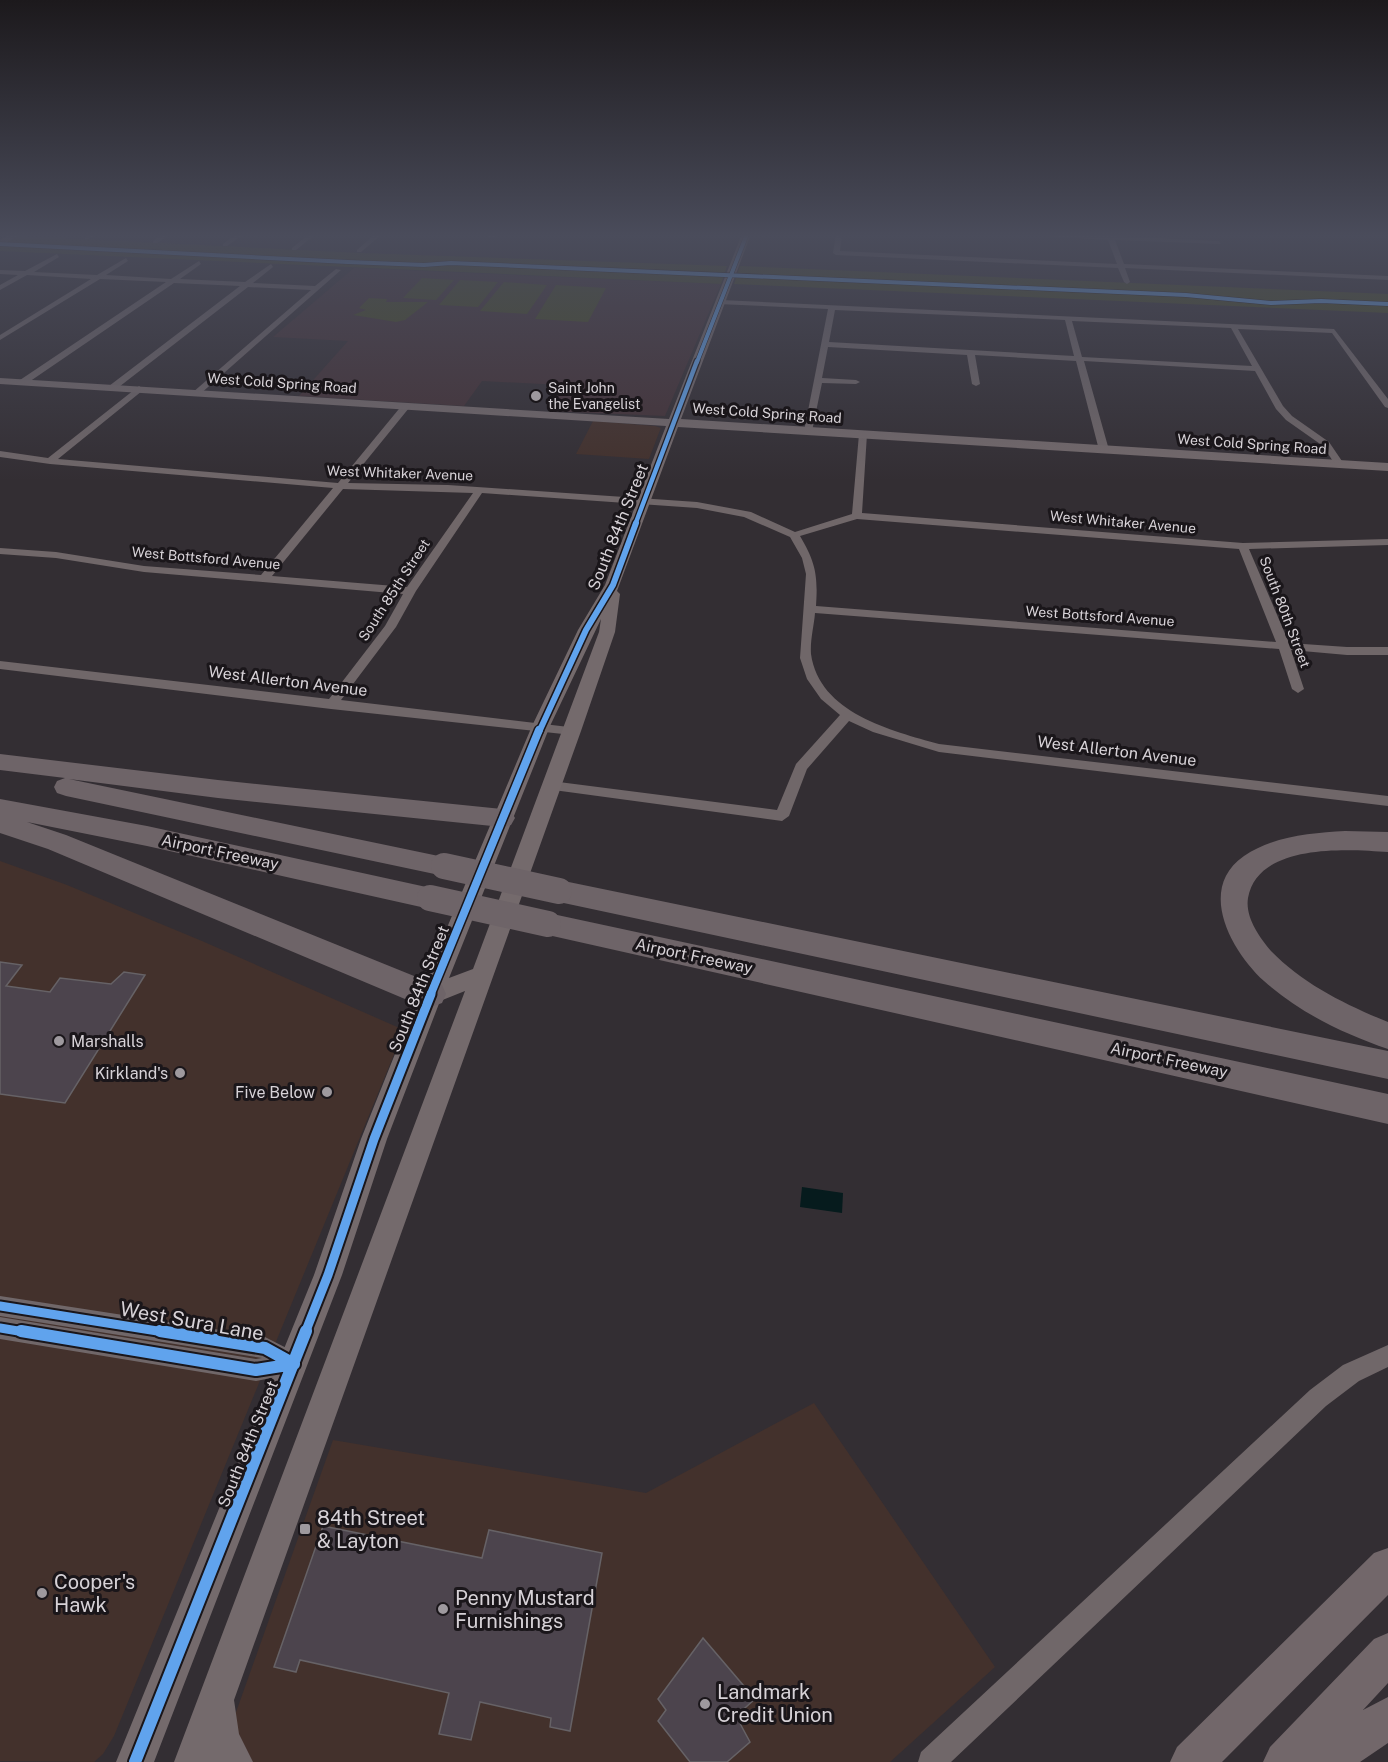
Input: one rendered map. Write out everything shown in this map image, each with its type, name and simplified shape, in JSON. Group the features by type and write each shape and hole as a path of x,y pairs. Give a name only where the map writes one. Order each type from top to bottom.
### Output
{"highway":[{"path":"0,762 218,789 502,818"},
{"name":"Airport Freeway","path":"0,776 88,791 1388,1065"},
{"name":"Airport Freeway","path":"0,807 147,836 1388,1109"},
{"path":"0,823 57,842 415,990 431,994"},
{"path":"1388,842 1325,842 1281,849 1250,864 1235,888 1234,899 1242,931 1261,958 1272,969 1311,999 1388,1036"}],"main road":[{"path":"1192,1762 1388,1567"},
{"path":"1285,1762 1388,1653"},
{"path":"1308,1762 1327,1759 1388,1718"}],"street":[{"path":"0,338 35,316"},
{"path":"23,382 120,316"},
{"path":"112,388 206,316"},
{"path":"196,393 284,316"},
{"name":"South 84th Street","path":"135,1762 294,1364 328,1275 374,1139 431,994 541,726 586,630 613,585 716,316"},
{"path":"808,431 830,316"},
{"path":"1026,316 1334,331 1388,405"},
{"path":"1068,318 1104,450"},
{"path":"1233,326 1279,407 1289,418 1326,444 1339,464"},
{"path":"824,344 1257,369"},
{"path":"971,352 976,384"},
{"path":"817,380 856,382"},
{"name":"West Cold Spring Road","path":"0,381 1388,467"},
{"path":"50,461 139,389"},
{"path":"264,579 406,406"},
{"path":"551,786 782,816 801,767 846,716 818,685 805,657 812,567 794,535 857,516 863,434"},
{"name":"West Whitaker Avenue","path":"0,454 50,461 339,486 479,491 728,509 755,517 794,535"},
{"name":"South 85th Street","path":"331,705 390,627 410,591 479,491"},
{"name":"West Whitaker Avenue","path":"857,516 1243,546 1388,542"},
{"name":"South 80th Street","path":"1243,546 1298,689"},
{"name":"West Bottsford Avenue","path":"0,550 56,555 144,569 410,591"},
{"name":"South 84th Street","path":"193,1762 572,731 607,632 613,585"},
{"name":"West Bottsford Avenue","path":"809,609 1347,651 1388,651"},
{"name":"West Allerton Avenue","path":"0,665 572,731"},
{"name":"West Allerton Avenue","path":"846,716 885,733 939,748 1388,801"},
{"path":"502,818 538,822"},
{"path":"431,994 483,975"},
{"name":"West Sura Lane","path":"0,1306 265,1348 294,1364"},
{"name":"West Sura Lane","path":"0,1328 256,1370 294,1364"},
{"path":"931,1762 1318,1398 1351,1373 1388,1356"},
{"path":"218,1692 218,1729 225,1748 234,1762"}],"shaded area":[{"path":"297,316 707,316 665,416 549,411 562,385 482,381 464,406 299,396 348,341 273,337"},
{"path":"593,421 661,428 649,459 576,454"},
{"path":"0,861 67,885 202,941 404,1030 114,1736 103,1754 94,1762 0,1761"},
{"path":"814,1403 995,1667 890,1762 251,1762 238,1745 235,1715 333,1440 646,1493"}],"green space":[{"path":"361,316 410,316 396,322"},
{"path":"537,316 591,316 588,322 535,319"}],"water":[{"path":"802,1187 843,1193 842,1213 800,1207"}],"building":[{"name":"Marshalls","path":"0,962 22,965 6,986 50,992 60,978 111,984 124,972 145,975 65,1103 0,1094"},
{"name":"Penny Mustard Furnishings","path":"323,1526 482,1558 489,1530 602,1553 570,1731 550,1727 551,1718 480,1702 471,1740 439,1734 449,1693 300,1660 296,1672 274,1667"},
{"name":"Landmark Credit Union","path":"703,1638 755,1699 736,1716 750,1742 727,1762 690,1762 658,1721 666,1710 658,1699"}],"cycle path":[{"path":"135,1762 328,1275 374,1139 431,994 541,726 586,630 613,585 715,316"},
{"path":"0,1306 265,1348 294,1364"},
{"path":"0,1328 256,1370 294,1364"}],"place":[{"name":"Saint John the Evangelist","path":"536,396"},
{"name":"Marshalls","path":"59,1041"},
{"name":"Kirkland's","path":"180,1073"},
{"name":"Five Below","path":"327,1092"},
{"name":"84th Street & Layton","path":"305,1529"},
{"name":"Cooper's Hawk","path":"42,1593"},
{"name":"Penny Mustard Furnishings","path":"443,1609"},
{"name":"Landmark Credit Union","path":"705,1704"}]}
